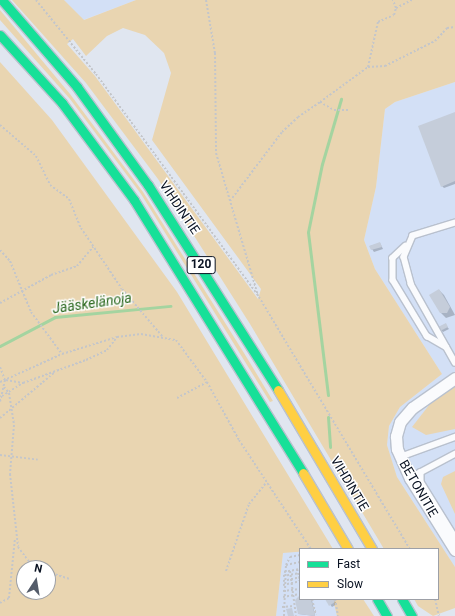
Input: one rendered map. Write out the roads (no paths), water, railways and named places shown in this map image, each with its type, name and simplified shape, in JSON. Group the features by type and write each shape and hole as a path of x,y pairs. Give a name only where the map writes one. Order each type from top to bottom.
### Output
{"main road":[{"name":"VIHDINTIE","path":"2,0 77,87 148,185 250,345 371,548"},
{"name":"120","path":"0,35 62,103 134,200 235,359 347,548"},
{"path":"378,600 387,616"},
{"path":"403,600 412,616"}],"street":[{"name":"BETONITIE","path":"455,378 412,408 400,422 396,436 400,457 410,478 455,550"}],"lane":[{"path":"447,347 427,336 393,280 393,258 406,246 413,236 455,223"},
{"path":"406,246 404,257 411,284 455,362"},
{"path":"400,457 455,436"},
{"path":"410,478 455,454"},
{"path":"421,472 421,482 455,537"}],"waterway":[{"path":"328,395 308,232 322,164 341,99"},
{"name":"Jääskelänoja","path":"0,346 55,317 170,306"},
{"path":"328,417 330,447"}]}
